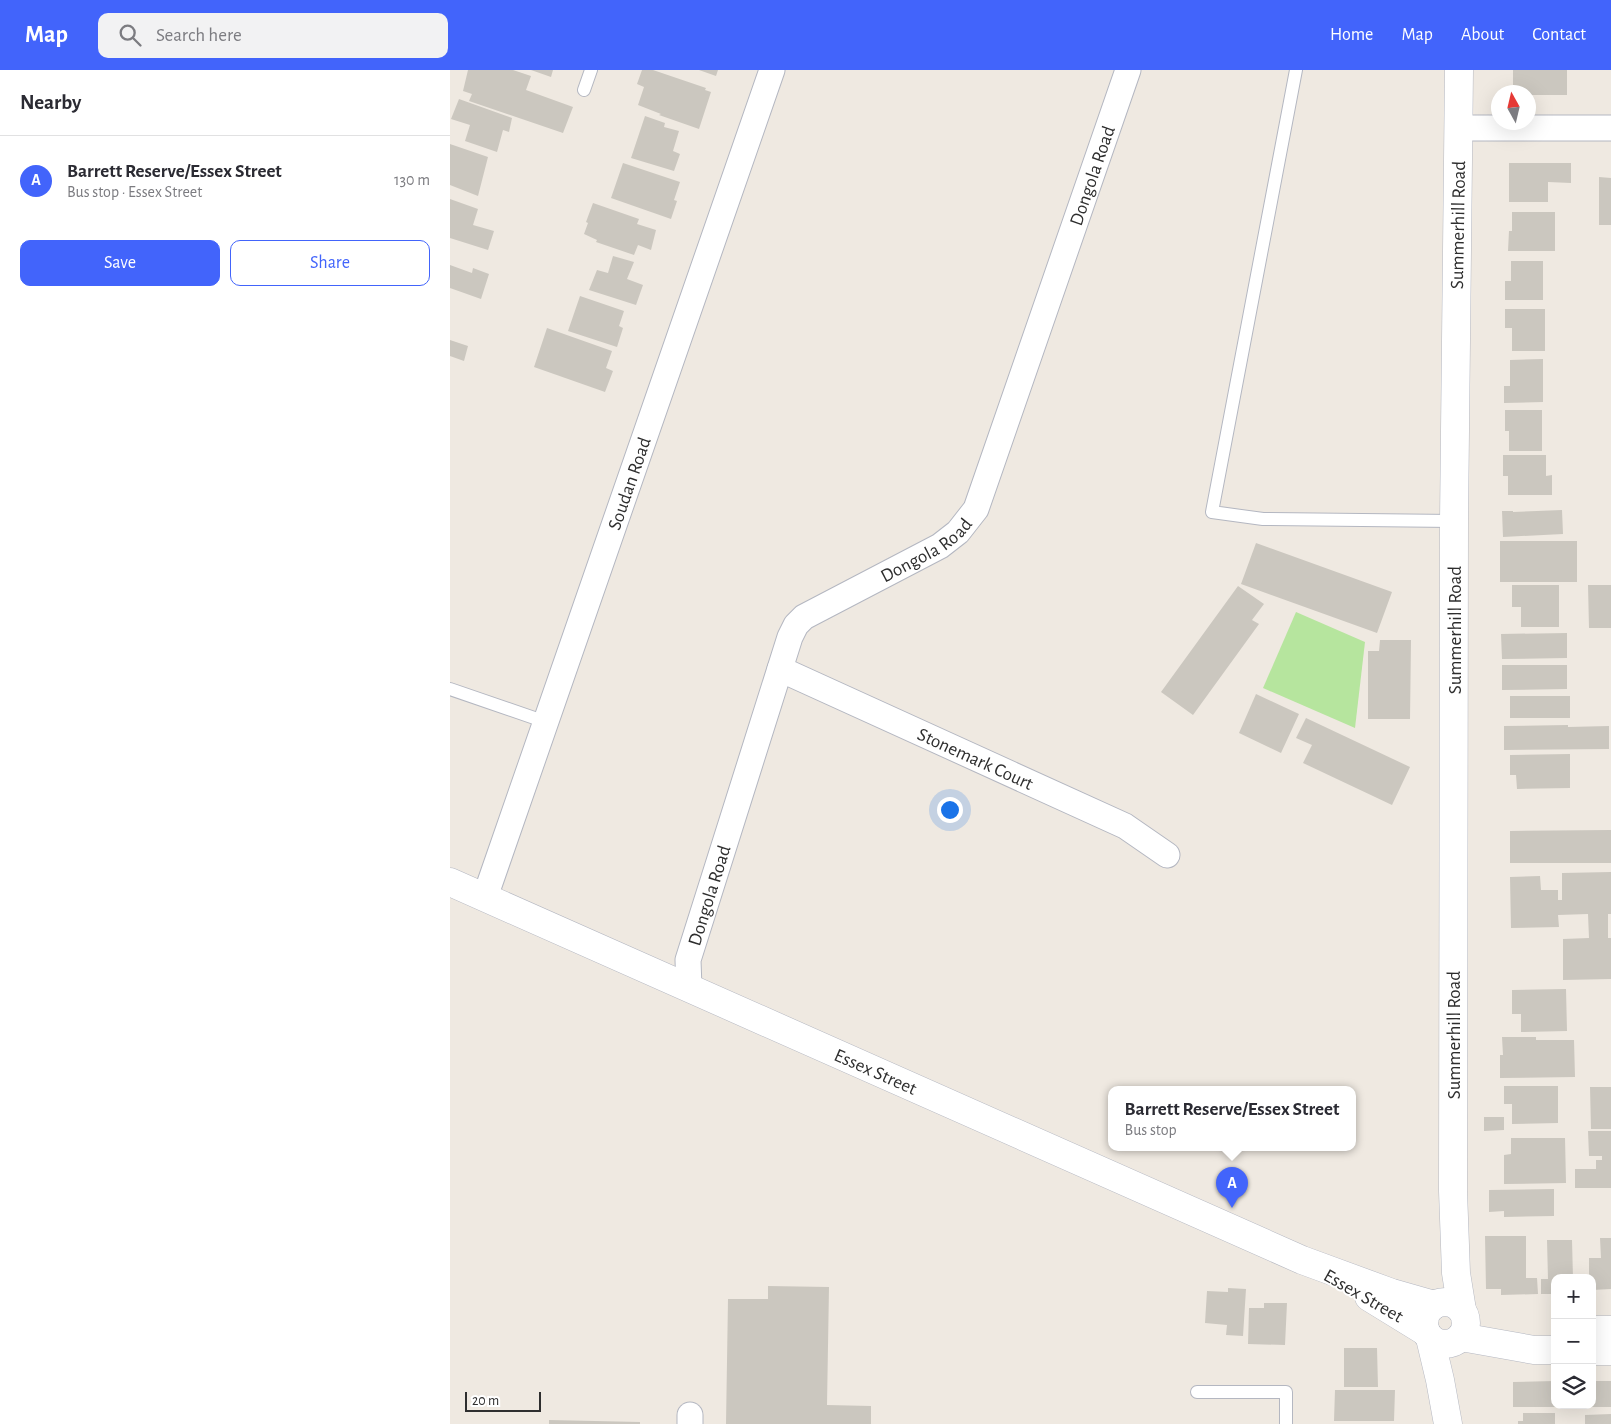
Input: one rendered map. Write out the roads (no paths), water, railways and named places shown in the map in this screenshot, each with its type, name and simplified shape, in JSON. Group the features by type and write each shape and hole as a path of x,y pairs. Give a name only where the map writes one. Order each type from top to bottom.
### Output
{"street":[{"name":"Soudan Road","path":"485,897 772,70"},
{"name":"Dongola Road","path":"689,988 688,960 790,637 796,625 804,617 940,546 958,532 976,509 1128,70"},
{"name":"Summerhill Road","path":"1449,1424 1462,1325 1456,1274 1453,1191 1454,521 1459,70"},
{"path":"1458,128 1611,128"},
{"name":"Stonemark Court","path":"780,669 1125,826 1167,856"},
{"name":"Essex Street","path":"450,882 1302,1260 1392,1293 1434,1305"},
{"name":"Summerhill Road","path":"1434,1305 1453,1191"},
{"name":"Essex Street","path":"1302,1260 1389,1308 1428,1335"},
{"path":"1462,1325 1454,1342 1442,1344 1428,1335 1424,1326 1426,1314 1434,1305 1446,1302 1452,1303 1462,1325 1534,1350 1551,1350"},
{"path":"1462,1325 1491,1324 1509,1328 1551,1331"},
{"path":"1596,1330 1611,1330"},
{"name":"Summerhill Road","path":"1428,1335 1449,1424"},
{"path":"1596,1351 1611,1351"}],"lane":[{"path":"584,90 591,70"},
{"path":"1296,70 1212,512 1263,518 1454,521"},
{"path":"450,689 546,722"},
{"path":"1197,1392 1286,1392 1286,1424"}],"place":[{"name":"Barrett Reserve/Essex Street","path":"1232,1208"}]}
